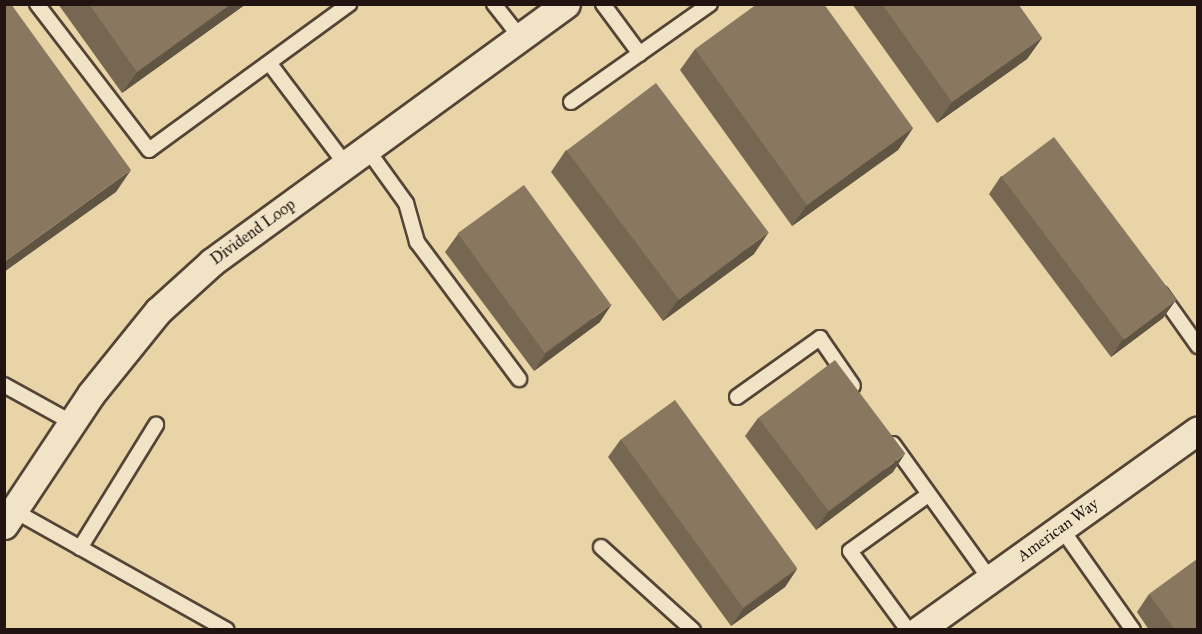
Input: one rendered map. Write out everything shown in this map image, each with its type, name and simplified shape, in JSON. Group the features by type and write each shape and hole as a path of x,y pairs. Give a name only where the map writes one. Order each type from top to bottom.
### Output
{"street":[{"name":"Dividend Loop","path":"9,517 71,422 158,311 212,262 566,4"},
{"name":"American Way","path":"919,630 1197,430"}],"lane":[{"path":"37,4 149,150 270,64 349,4"},
{"path":"494,4 520,38"},
{"path":"603,4 640,54"},
{"path":"571,102 710,4"},
{"path":"270,64 356,157 406,202 417,242 519,379"},
{"path":"1150,278 1197,346"},
{"path":"737,397 820,338 861,397"},
{"path":"4,385 71,422"},
{"path":"80,548 156,425"},
{"path":"888,436 990,579"},
{"path":"908,630 850,551 928,495"},
{"path":"9,517 80,548 227,630"},
{"path":"1061,528 1133,630"},
{"path":"601,547 693,630"}],"building":[{"path":"4,4 11,4 131,170 4,262"},
{"path":"89,4 231,4 137,72"},
{"path":"757,4 824,4 913,128 807,205 695,49"},
{"path":"882,4 1018,4 1042,38 952,102"},
{"path":"656,83 769,232 679,300 567,150"},
{"path":"1054,137 1177,300 1124,340 1001,177"},
{"path":"524,185 611,305 545,353 458,233"},
{"path":"835,360 905,453 829,511 758,418"},
{"path":"675,400 797,568 743,608 621,439"},
{"path":"1197,559 1197,630 1175,630 1149,594"}]}
